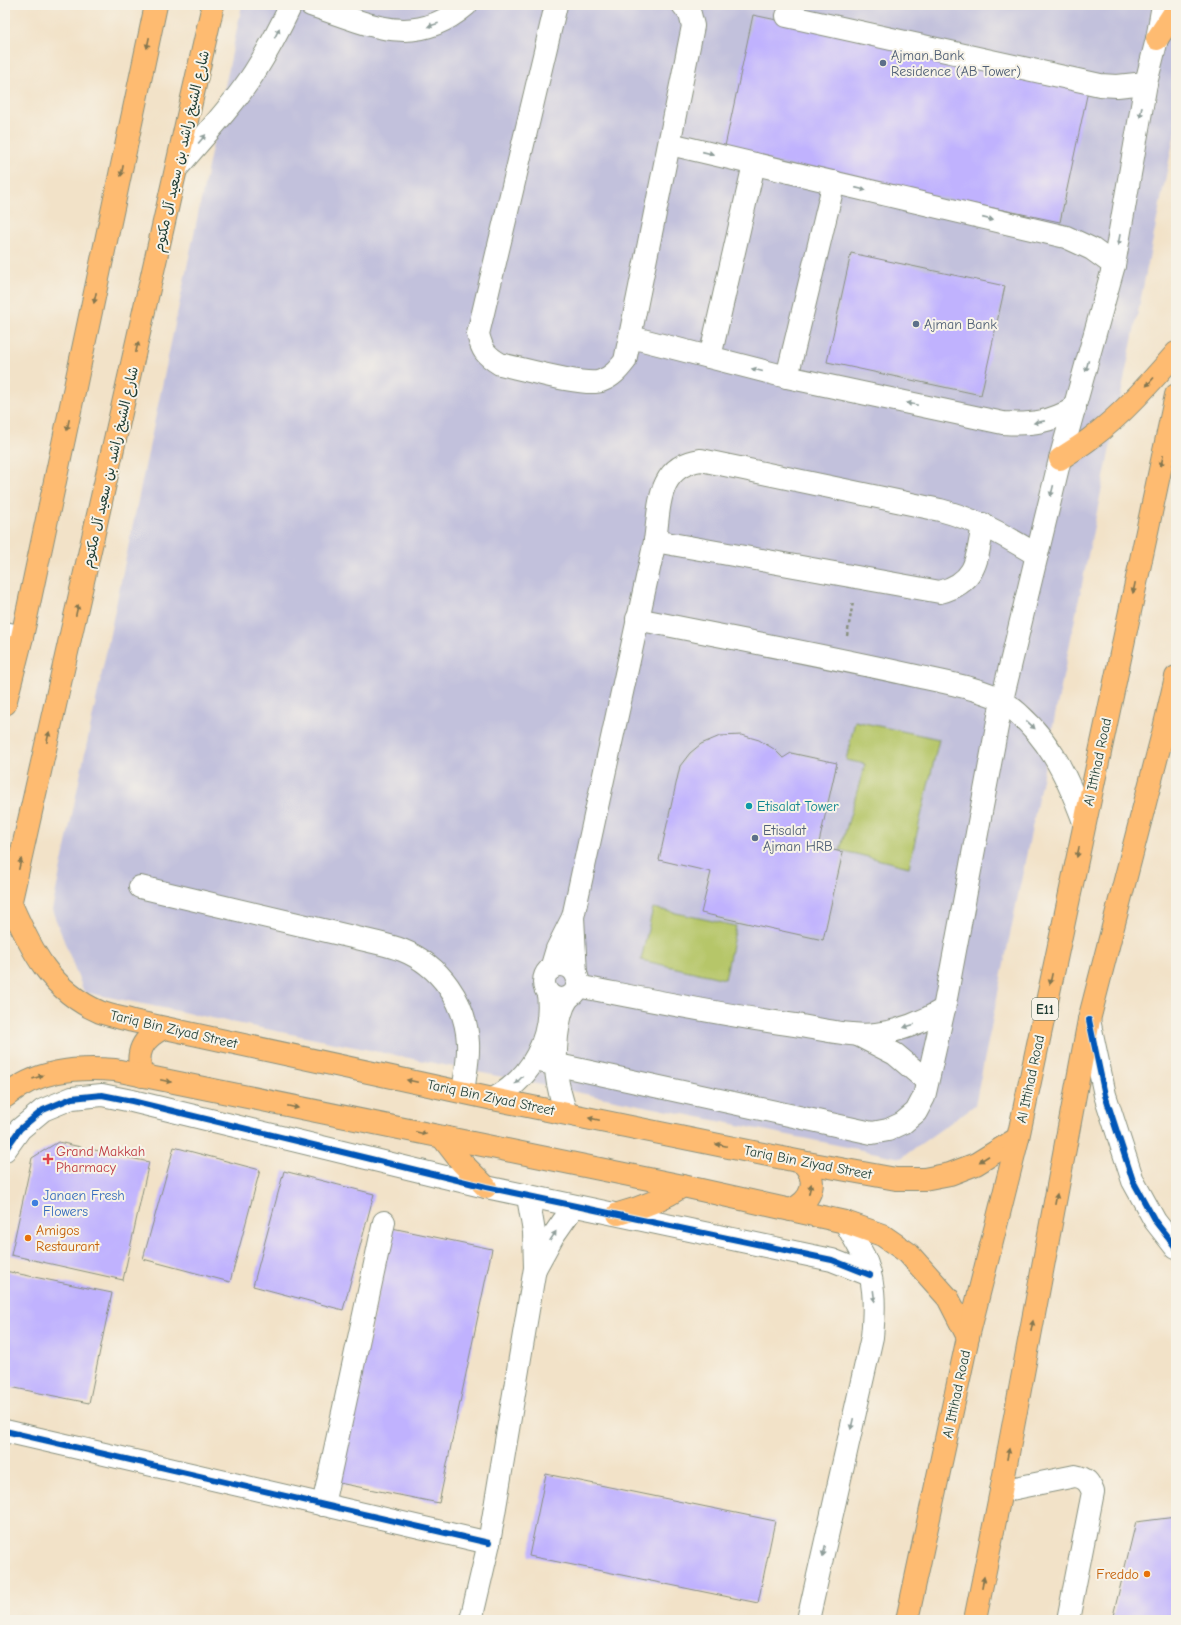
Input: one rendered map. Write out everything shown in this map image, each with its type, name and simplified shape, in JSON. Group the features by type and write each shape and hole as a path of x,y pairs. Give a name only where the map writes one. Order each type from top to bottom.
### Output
{"main road":[{"path":"5,704 14,635 156,5"},
{"name":"شارع الشيخ راشد بن سعيد آل مكتوم","path":"5,929 213,5"},
{"path":"1157,39 1176,10"},
{"path":"1060,459 1092,438 1117,416 1142,392 1176,353"},
{"name":"Al Ittihad Road","path":"907,1620 968,1337 1018,1138 1176,395"},
{"path":"975,1620 1001,1491 1089,1020 1176,677"},
{"name":"Tariq Bin Ziyad Street","path":"11,904 28,943 46,972 71,995 100,1012 164,1028 493,1099 802,1162 896,1179 924,1179 950,1174 976,1164 1018,1138"},
{"path":"142,1076 139,1056 142,1047 148,1038 155,1032 164,1028"},
{"path":"5,1097 15,1088 38,1077 63,1071 89,1068 115,1070 682,1186 845,1222 882,1235 908,1253 948,1298 968,1337"},
{"path":"442,1137 462,1163 486,1187"},
{"path":"791,1210 806,1201 810,1193 812,1184 811,1176 808,1168 802,1162"},
{"path":"618,1214 653,1204 682,1186"}],"street":[{"path":"177,168 229,107 254,73 275,37 291,5"},
{"path":"311,5 378,26 397,30 417,29 436,25 454,16 466,5"},
{"path":"556,5 478,334 481,346 489,357 500,364 583,382 600,382 614,374 625,362 693,26 690,14 683,5"},
{"path":"545,1062 872,1133 888,1130 903,1123 916,1112 924,1097 944,1009 1002,700 1060,459 1114,265 1146,83 1157,39 1163,5"},
{"path":"787,16 1100,85 1117,86 1146,83"},
{"path":"670,144 1066,237 1092,249 1114,265"},
{"path":"710,357 754,164"},
{"path":"787,377 834,182"},
{"path":"631,337 787,377 1003,423 1022,425 1041,422 1058,417 1075,408"},
{"path":"493,1099 545,1062 558,1024 567,988 573,917 655,541 663,487 669,476 678,468 689,462 701,460 940,510 965,516 986,526 1037,555"},
{"path":"986,526 1017,530 1044,528"},
{"path":"655,541 940,592 954,589 965,580 973,568 986,526"},
{"path":"637,619 973,689 1002,700 1037,730 1056,759 1072,790 1084,822"},
{"path":"1163,733 1176,710"},
{"path":"140,887 390,946 402,950 423,961 441,977 456,997 464,1019 468,1043 463,1092"},
{"path":"567,988 567,967 562,966 551,969 557,949 573,917"},
{"path":"567,988 764,1021 857,1034 876,1034 911,1026 928,1019 944,1009"},
{"path":"1089,1020 1105,1095 1133,1181 1155,1221 1176,1248"},
{"path":"857,1034 895,1054 927,1081"},
{"path":"545,1062 558,1086 566,1113"},
{"path":"5,1150 20,1129 43,1110 72,1098 102,1095 140,1102 486,1187 832,1260 870,1275"},
{"path":"471,1620 489,1543 535,1268 534,1232 528,1196"},
{"path":"535,1268 553,1236 574,1206"},
{"path":"323,1505 384,1222"},
{"path":"808,1620 872,1337 875,1300 870,1275 861,1249 845,1222"},
{"path":"5,1431 489,1543"},
{"path":"1001,1491 1075,1476 1083,1478 1090,1484 1093,1492 1068,1620"}],"path":[{"path":"842,661 857,577"}],"shaded area":[{"path":"242,5 1176,5 1176,127 975,1105 901,1158 84,992 52,910"}],"green space":[{"path":"855,721 939,739 909,867 840,850 865,764 846,760"},
{"path":"653,908 736,926 725,979 641,960"}],"building":[{"path":"753,15 1089,86 1060,222 724,151"},
{"name":"Ajman Bank","path":"851,253 1005,286 981,395 827,362"},
{"name":"Etisalat Tower","path":"742,735 759,740 774,749 783,758 791,753 837,763 818,847 843,852 823,940 701,913 711,872 659,860 680,766 690,753 701,744 720,736"},
{"path":"58,1142 149,1162 123,1280 11,1255 32,1158"},
{"path":"174,1147 260,1170 230,1282 143,1259"},
{"path":"284,1171 374,1194 343,1310 253,1286"},
{"path":"392,1228 492,1249 439,1503 339,1483"},
{"path":"5,1271 112,1293 89,1403 5,1386"},
{"path":"546,1474 775,1521 758,1603 529,1556"},
{"path":"1176,1517 1176,1620 1112,1620 1136,1522"}],"cycle path":[{"path":"1089,1020 1105,1095 1133,1181 1155,1221 1176,1248"},
{"path":"5,1150 20,1129 43,1110 72,1098 102,1095 486,1187 832,1260 870,1275"},
{"path":"5,1431 489,1543"}],"place":[{"name":"Ajman Bank Residence (AB Tower)","path":"883,63"},
{"name":"Ajman Bank","path":"916,324"},
{"name":"Etisalat Tower","path":"749,806"},
{"name":"Etisalat Ajman HRB","path":"755,838"},
{"name":"Grand Makkah Pharmacy","path":"48,1159"},
{"name":"Janaen Fresh Flowers","path":"35,1203"},
{"name":"Amigos Restaurant","path":"28,1238"},
{"name":"Freddo","path":"1147,1574"}]}
